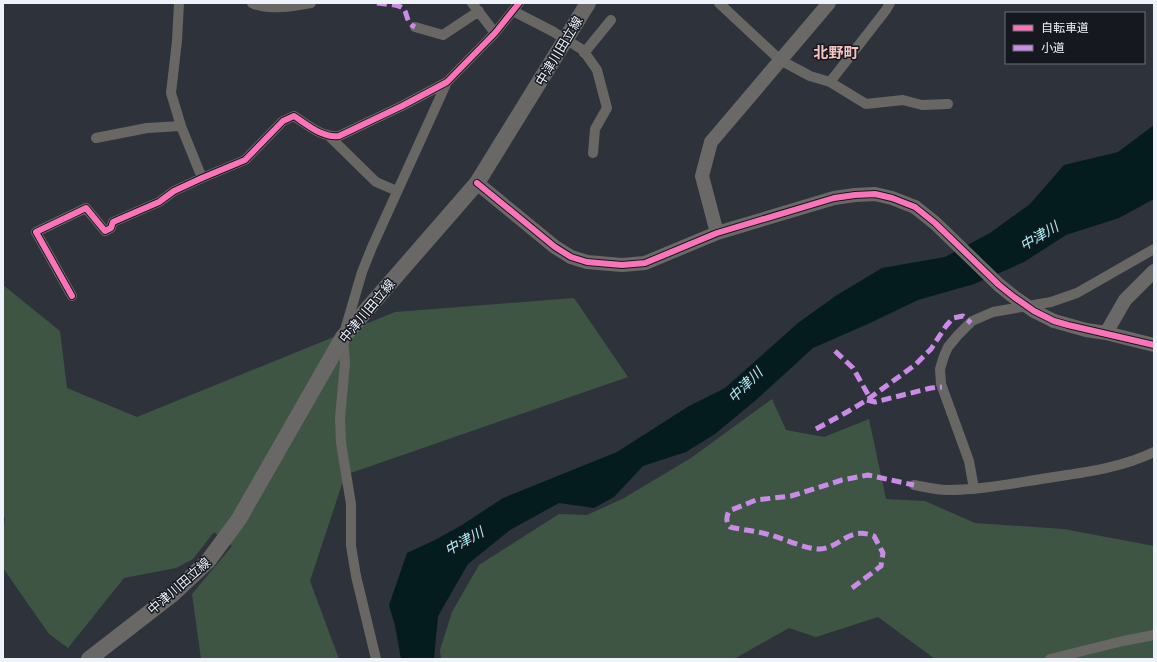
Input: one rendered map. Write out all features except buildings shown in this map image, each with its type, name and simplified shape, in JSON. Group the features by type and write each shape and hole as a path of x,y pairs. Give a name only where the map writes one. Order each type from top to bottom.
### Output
{"main road":[{"name":"中津川田立線","path":"89,659 173,594 208,562 239,519 343,337 477,183 588,3"}],"street":[{"path":"180,3 171,93 181,126 202,178"},
{"path":"252,3 257,6 285,7 311,3"},
{"path":"472,3 495,32"},
{"path":"719,3 780,60 810,76 830,82 866,104 903,100 922,105 948,104"},
{"path":"717,233 702,176 711,142 830,3"},
{"path":"830,82 890,3"},
{"path":"376,659 356,576 351,546 351,504 341,443 340,418 345,363 343,337 365,266 397,191 448,82 495,32 516,7 584,52 597,70 607,108 595,129 593,153"},
{"path":"415,27 443,35 479,11"},
{"path":"584,52 611,20"},
{"path":"72,296 36,232 86,208 105,231 111,228 113,222 159,202 174,191 245,160 283,121 294,116 323,135 330,137 339,136 395,110 448,82"},
{"path":"96,138 147,128 181,126"},
{"path":"330,137 370,178 397,191"},
{"path":"477,183 555,247 571,257 587,262 622,265 645,263 717,233 834,198 875,194 892,198 915,207 935,223 999,285 1034,311 1054,321 1153,346"},
{"path":"974,490 969,461 941,384 940,369 948,347 972,321 993,312 1051,302 1077,293 1154,249"},
{"path":"1106,333 1125,300 1154,271"},
{"path":"914,485 946,490 974,490 1087,472 1134,460 1154,452"},
{"path":"1050,659 1154,635"}],"shaded area":[{"path":"3,285 60,331 67,388 137,417 395,312 574,298 628,377 345,475 310,581 339,659 201,659 192,594 232,546 214,532 193,559 176,568 124,578 68,648 49,634 3,568 3,534 5,518 3,516"},
{"path":"772,399 786,430 824,437 869,419 886,499 925,501 975,523 1064,529 1154,546 1154,659 935,659 878,617 816,637 789,628 734,659 441,659 440,650 452,612 479,565 559,514 587,515 624,498 691,458"}],"water":[{"name":"中津川","path":"1154,125 1154,199 1119,218 1066,235 1024,262 974,284 918,300 813,348 756,400 715,434 686,452 643,466 614,497 594,508 559,503 510,530 468,564 438,616 434,659 401,659 395,626 389,605 407,553 462,525 503,498 617,452 689,406 725,388 798,323 837,295 882,268 945,257 990,233 1030,204 1064,165 1118,152"}],"marked path":[{"path":"377,3 401,7 405,11 409,22 415,27"},
{"path":"816,429 867,400 915,365 931,349 953,318 963,316 971,323"},
{"path":"835,351 853,368 870,398"},
{"path":"867,400 875,402 931,388 942,387"},
{"path":"852,588 881,566 883,553 874,536 865,534 851,535 834,545 815,549 765,534 730,527 727,519 729,511 756,500 791,496 842,480 868,475 914,485"}],"cycle path":[{"path":"72,296 36,232 86,208 105,231 111,228 113,222 159,202 174,191 245,160 283,121 294,116 321,133 339,136 402,106 447,82 495,33 519,3"},
{"path":"477,183 555,247 571,257 587,262 622,265 645,263 717,233 834,198 875,194 892,198 915,207 935,223 999,285 1034,311 1054,321 1068,325 1154,345"}],"district":[{"name":"北野町","path":"836,53"}]}
